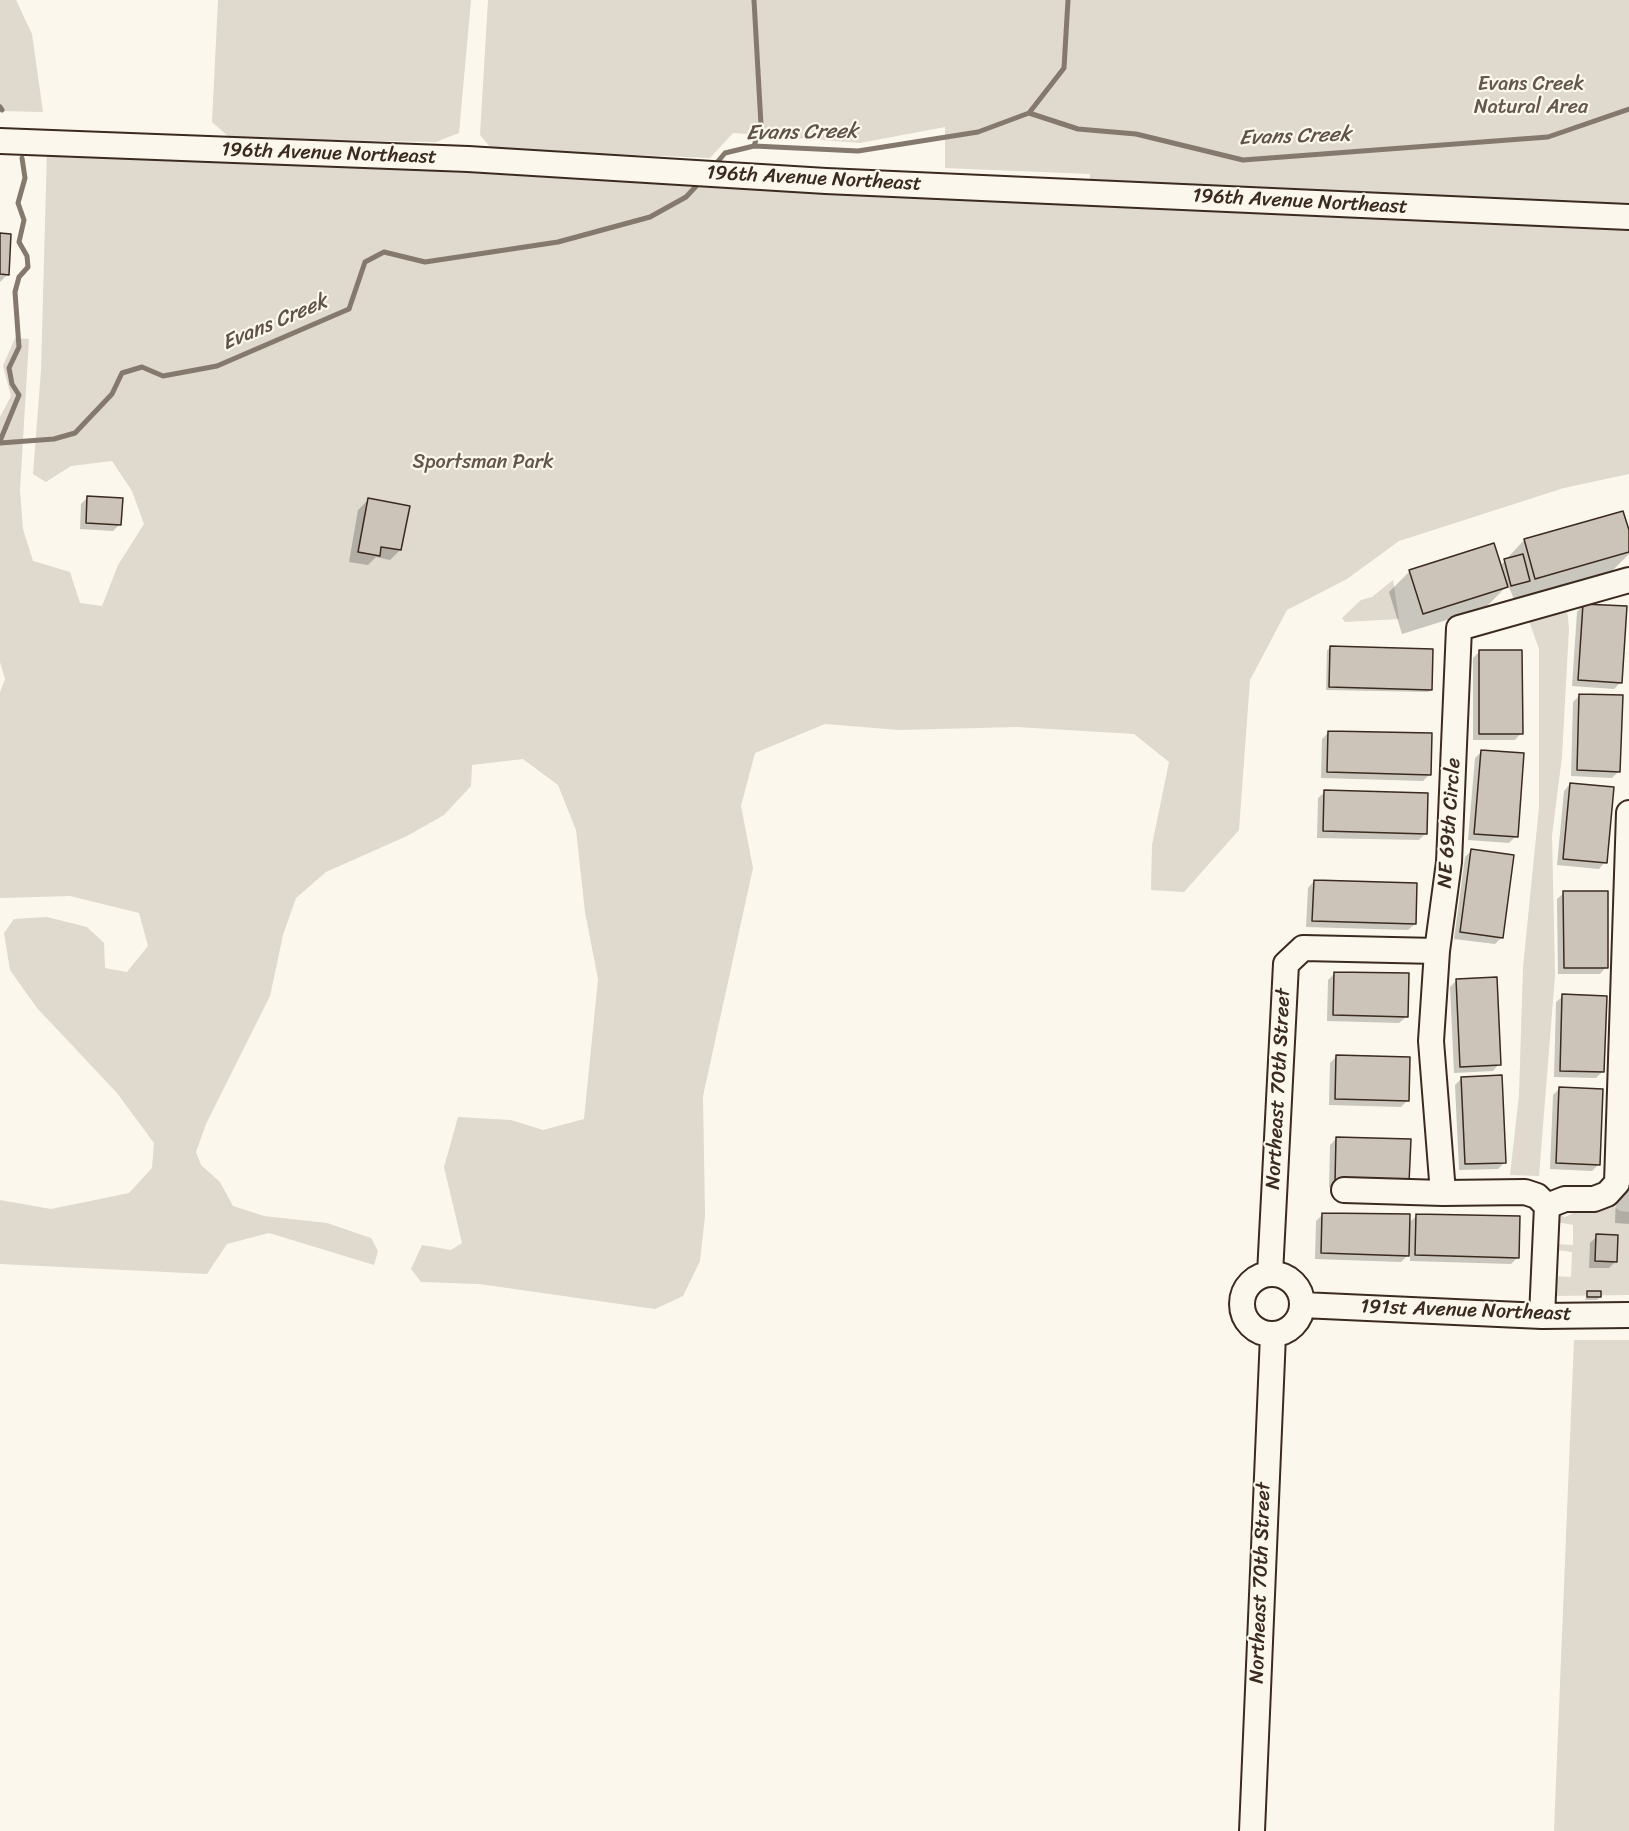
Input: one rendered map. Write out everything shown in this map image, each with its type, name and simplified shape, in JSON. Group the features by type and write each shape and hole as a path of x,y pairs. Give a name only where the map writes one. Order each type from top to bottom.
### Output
{"street":[{"name":"196th Avenue Northeast","path":"0,141 468,159 725,175 1629,217"},
{"name":"NE 69th Circle","path":"1443,1193 1431,1041 1437,951 1449,862 1460,628 1629,580"},
{"path":"1547,1206 1565,1199 1594,1199 1607,1194 1617,1183 1629,813"},
{"name":"Northeast 70th Street","path":"1270,1274 1286,964 1303,948 1437,951"},
{"path":"1344,1190 1443,1193 1525,1192 1537,1196 1547,1206 1542,1316"},
{"path":"1270,1274 1286,1277 1293,1282 1301,1297 1302,1305 1294,1325 1274,1335 1265,1334 1250,1326 1242,1310 1241,1302 1247,1286 1254,1280 1270,1274"},
{"name":"191st Avenue Northeast","path":"1302,1305 1542,1316 1629,1315"},
{"name":"Northeast 70th Street","path":"1252,1831 1274,1335"}],"green space":[{"path":"0,0 16,0 32,34 43,112 0,111"},
{"path":"218,0 471,0 459,133 436,142 230,138 212,122"},
{"name":"Sportsman Park","path":"488,0 1629,0 1629,474 1564,488 1399,541 1347,579 1287,610 1250,680 1239,830 1184,892 1151,890 1152,845 1169,762 1134,734 1017,727 899,730 825,724 755,753 741,806 753,868 703,1096 705,1216 700,1261 683,1296 655,1309 479,1284 421,1282 411,1269 422,1245 451,1250 462,1243 444,1167 458,1117 511,1120 543,1130 584,1119 598,979 585,912 576,830 558,785 523,759 472,765 471,786 444,815 407,836 326,872 296,898 283,935 270,996 206,1124 196,1152 201,1165 220,1182 233,1206 264,1216 327,1223 371,1238 378,1251 374,1265 269,1233 227,1244 207,1274 0,1264 0,1200 51,1209 129,1193 152,1168 154,1143 117,1093 37,1008 10,970 4,933 14,919 47,917 87,927 104,943 105,968 127,972 148,946 139,913 70,896 0,898 0,692 5,679 0,662 0,417 11,396 3,366 15,338 29,339 20,490 23,529 33,561 70,572 80,603 102,606 118,565 144,524 132,491 112,461 71,466 46,482 33,474 41,370 47,151 203,157 703,187 1089,205 1090,174 945,168 945,127 860,143 733,133 710,158 492,149 480,135"},
{"path":"1393,580 1399,619 1345,622 1342,618 1361,600 1372,597"},
{"path":"1567,609 1569,628 1562,757 1552,835 1555,975 1539,1176 1510,1175 1519,1095 1523,967 1539,807 1539,649 1529,621"},
{"path":"1611,1204 1620,1211 1629,1212 1629,1295 1553,1296 1554,1276 1571,1277 1572,1252 1556,1250 1556,1244 1573,1245 1573,1225 1557,1222 1560,1215 1565,1217 1575,1212 1594,1212"},
{"path":"1574,1340 1629,1340 1629,1831 1554,1831"}],"building":[{"path":"0,233 11,234 9,275 0,274"},
{"path":"87,496 123,498 121,525 86,523"},
{"path":"368,498 410,506 401,550 381,547 380,556 358,552"},
{"path":"1623,511 1629,530 1629,552 1535,579 1524,539"},
{"path":"1494,543 1508,587 1423,614 1409,570"},
{"path":"1523,554 1530,581 1511,586 1504,559"},
{"path":"1583,604 1627,606 1622,683 1578,680"},
{"path":"1330,646 1433,649 1432,690 1329,687"},
{"path":"1479,650 1522,650 1523,734 1479,734"},
{"path":"1579,694 1623,695 1620,772 1577,770"},
{"path":"1328,731 1432,733 1431,775 1327,772"},
{"path":"1481,750 1524,753 1518,837 1474,834"},
{"path":"1570,783 1614,787 1607,863 1563,859"},
{"path":"1324,790 1428,793 1427,834 1323,831"},
{"path":"1471,849 1514,855 1503,938 1460,932"},
{"path":"1314,880 1417,883 1416,924 1312,921"},
{"path":"1563,891 1608,891 1608,968 1564,968"},
{"path":"1334,972 1409,973 1408,1017 1333,1015"},
{"path":"1497,977 1501,1065 1460,1067 1456,979"},
{"path":"1562,994 1607,996 1604,1072 1560,1071"},
{"path":"1336,1055 1410,1057 1409,1101 1335,1099"},
{"path":"1502,1075 1506,1163 1465,1164 1461,1077"},
{"path":"1559,1087 1603,1089 1600,1165 1556,1163"},
{"path":"1336,1137 1411,1139 1409,1183 1335,1181"},
{"path":"1322,1213 1410,1214 1409,1256 1321,1253"},
{"path":"1416,1214 1520,1216 1519,1258 1415,1255"},
{"path":"1596,1234 1618,1235 1617,1262 1595,1261"},
{"path":"1587,1291 1601,1291 1601,1297 1587,1297"}],"waterway":[{"path":"754,0 761,125 754,146"},
{"path":"1029,113 1064,68 1068,0"},
{"name":"Evans Creek","path":"714,166 725,153 754,146 858,151 978,132 1029,113 1078,129 1136,134 1243,160 1548,137 1629,109"},
{"path":"0,441 19,395 12,384 9,368 19,347 15,292 19,277 28,267 27,256 19,242 24,220 18,203 25,178 22,158"},
{"name":"Evans Creek","path":"0,443 54,439 75,433 112,394 122,373 142,367 163,376 217,366 349,309 365,262 384,252 425,262 558,242 650,217 686,197 700,182"}],"park label":[{"name":"Evans Creek Natural Area","path":"1531,96"}]}
